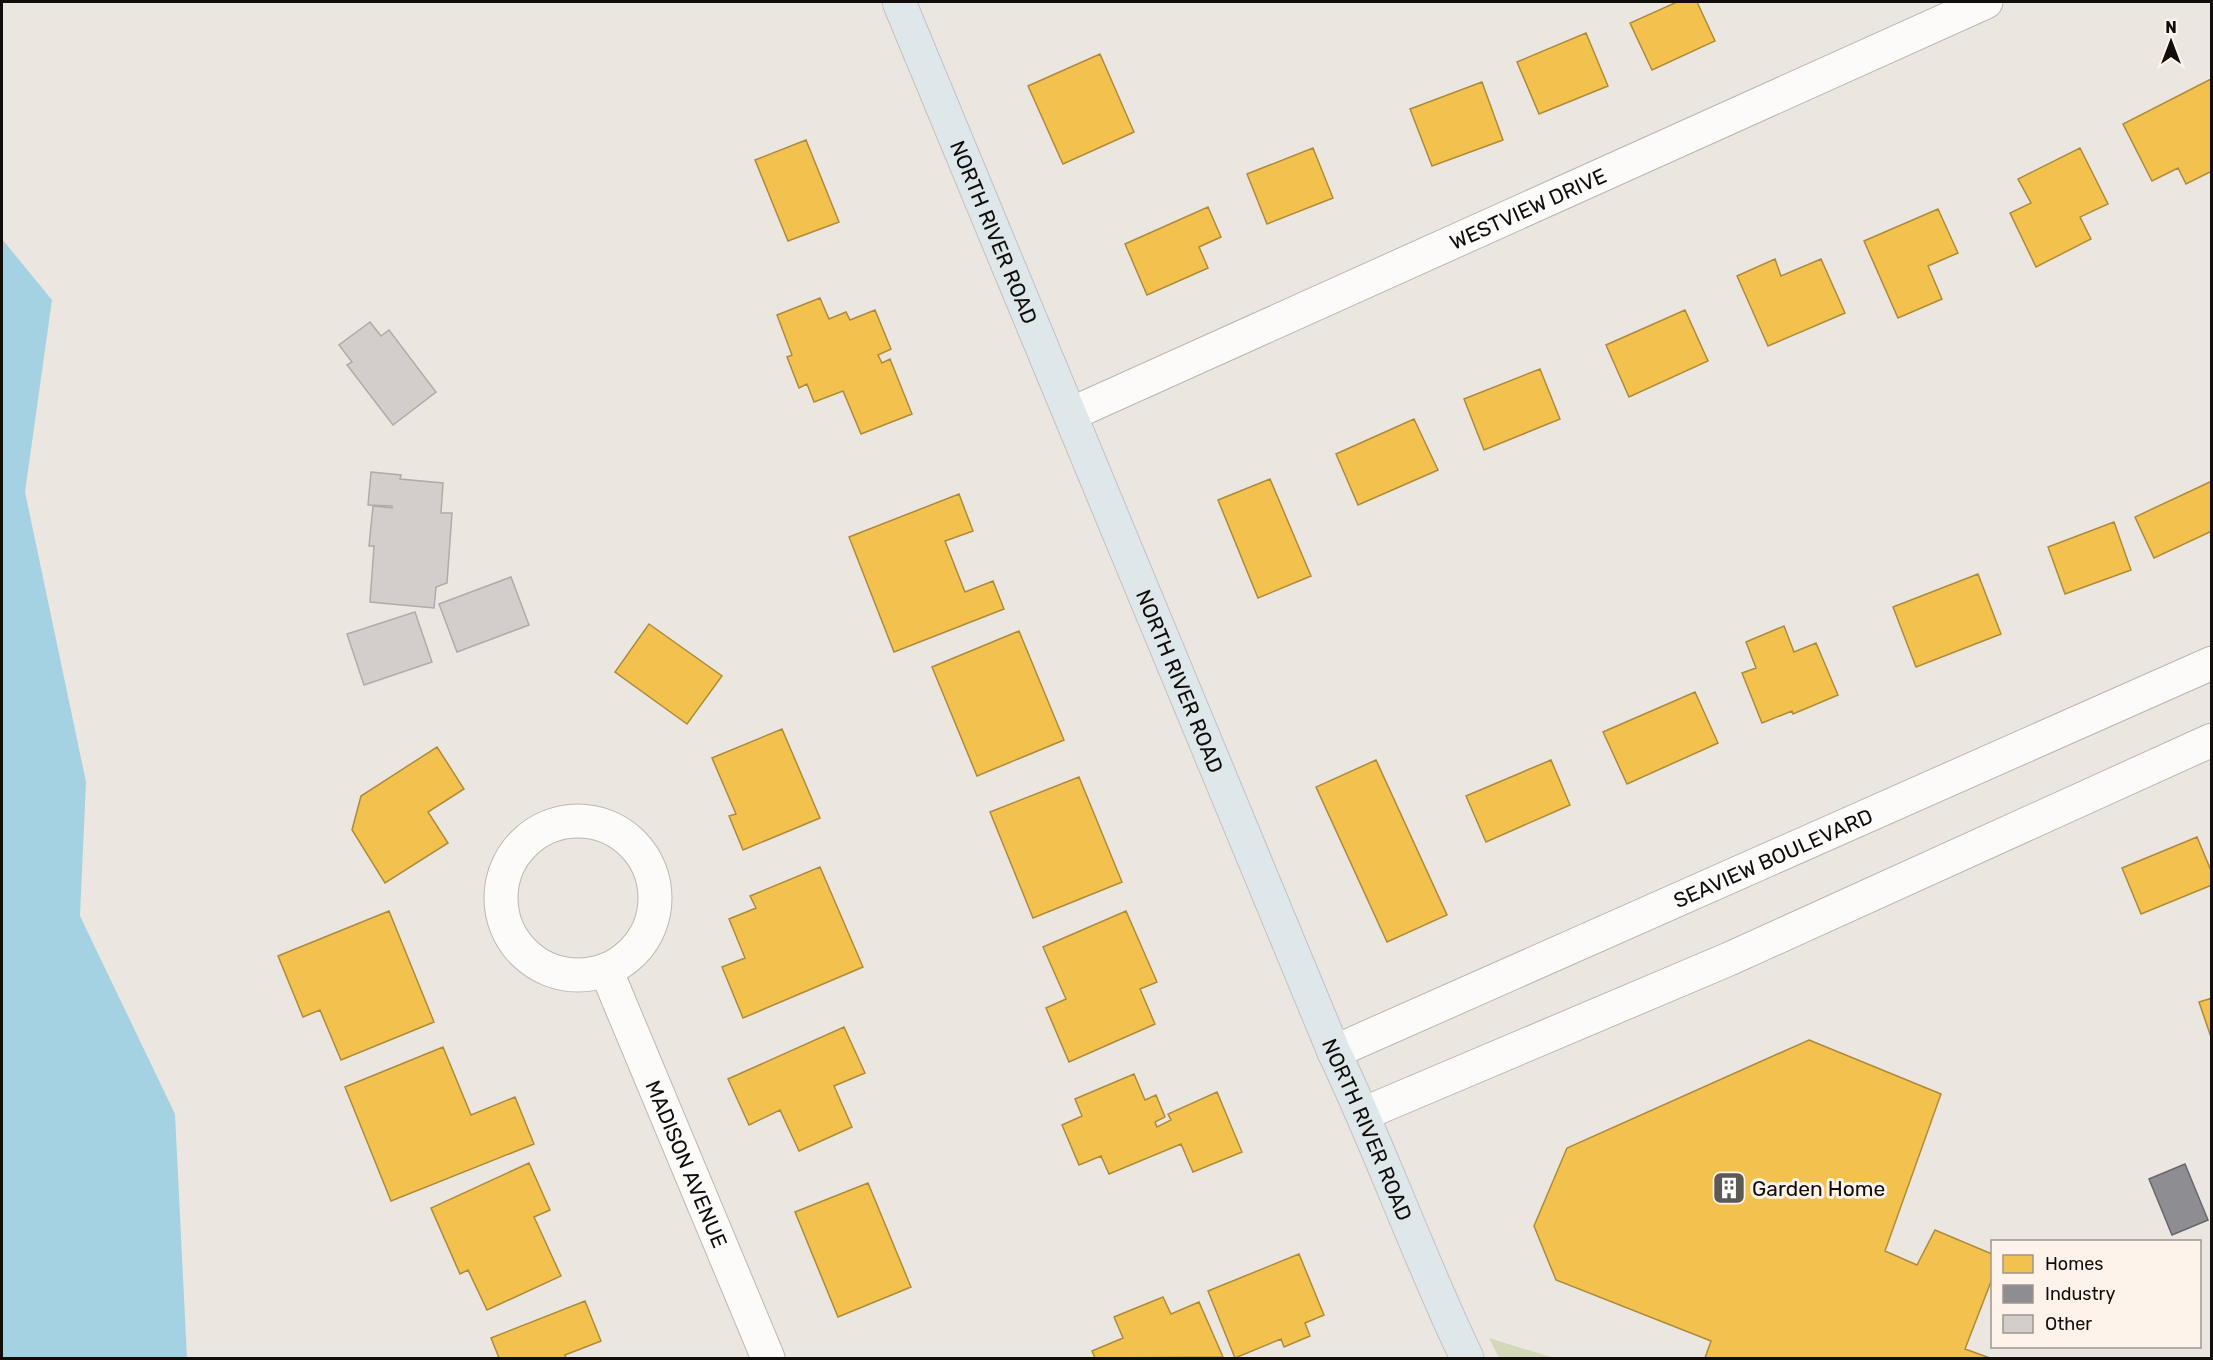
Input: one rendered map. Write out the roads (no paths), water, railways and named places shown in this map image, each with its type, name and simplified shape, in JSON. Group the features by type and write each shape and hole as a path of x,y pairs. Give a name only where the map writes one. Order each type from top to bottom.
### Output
{"main road":[{"name":"NORTH RIVER ROAD","path":"899,2 1334,1052 1363,1114 1444,1310 1467,1359"}],"street":[{"name":"WESTVIEW DRIVE","path":"1071,414 1986,2"},
{"name":"SEAVIEW BOULEVARD","path":"1334,1052 2211,663"},
{"path":"1363,1114 1729,959 2211,740"},
{"path":"565,821 590,821 614,829 634,844 648,865 655,889 654,915 644,938 628,957 606,970 581,976 555,972 532,960 514,942 510,934 503,919 500,893 506,868 520,846 540,830 565,821"},
{"name":"MADISON AVENUE","path":"606,970 768,1359"}],"water":[{"path":"2,239 52,300 25,492 86,782 80,916 175,1114 187,1358 2,1358"}],"place":[{"name":"Garden Home","path":"1729,1188"}]}
